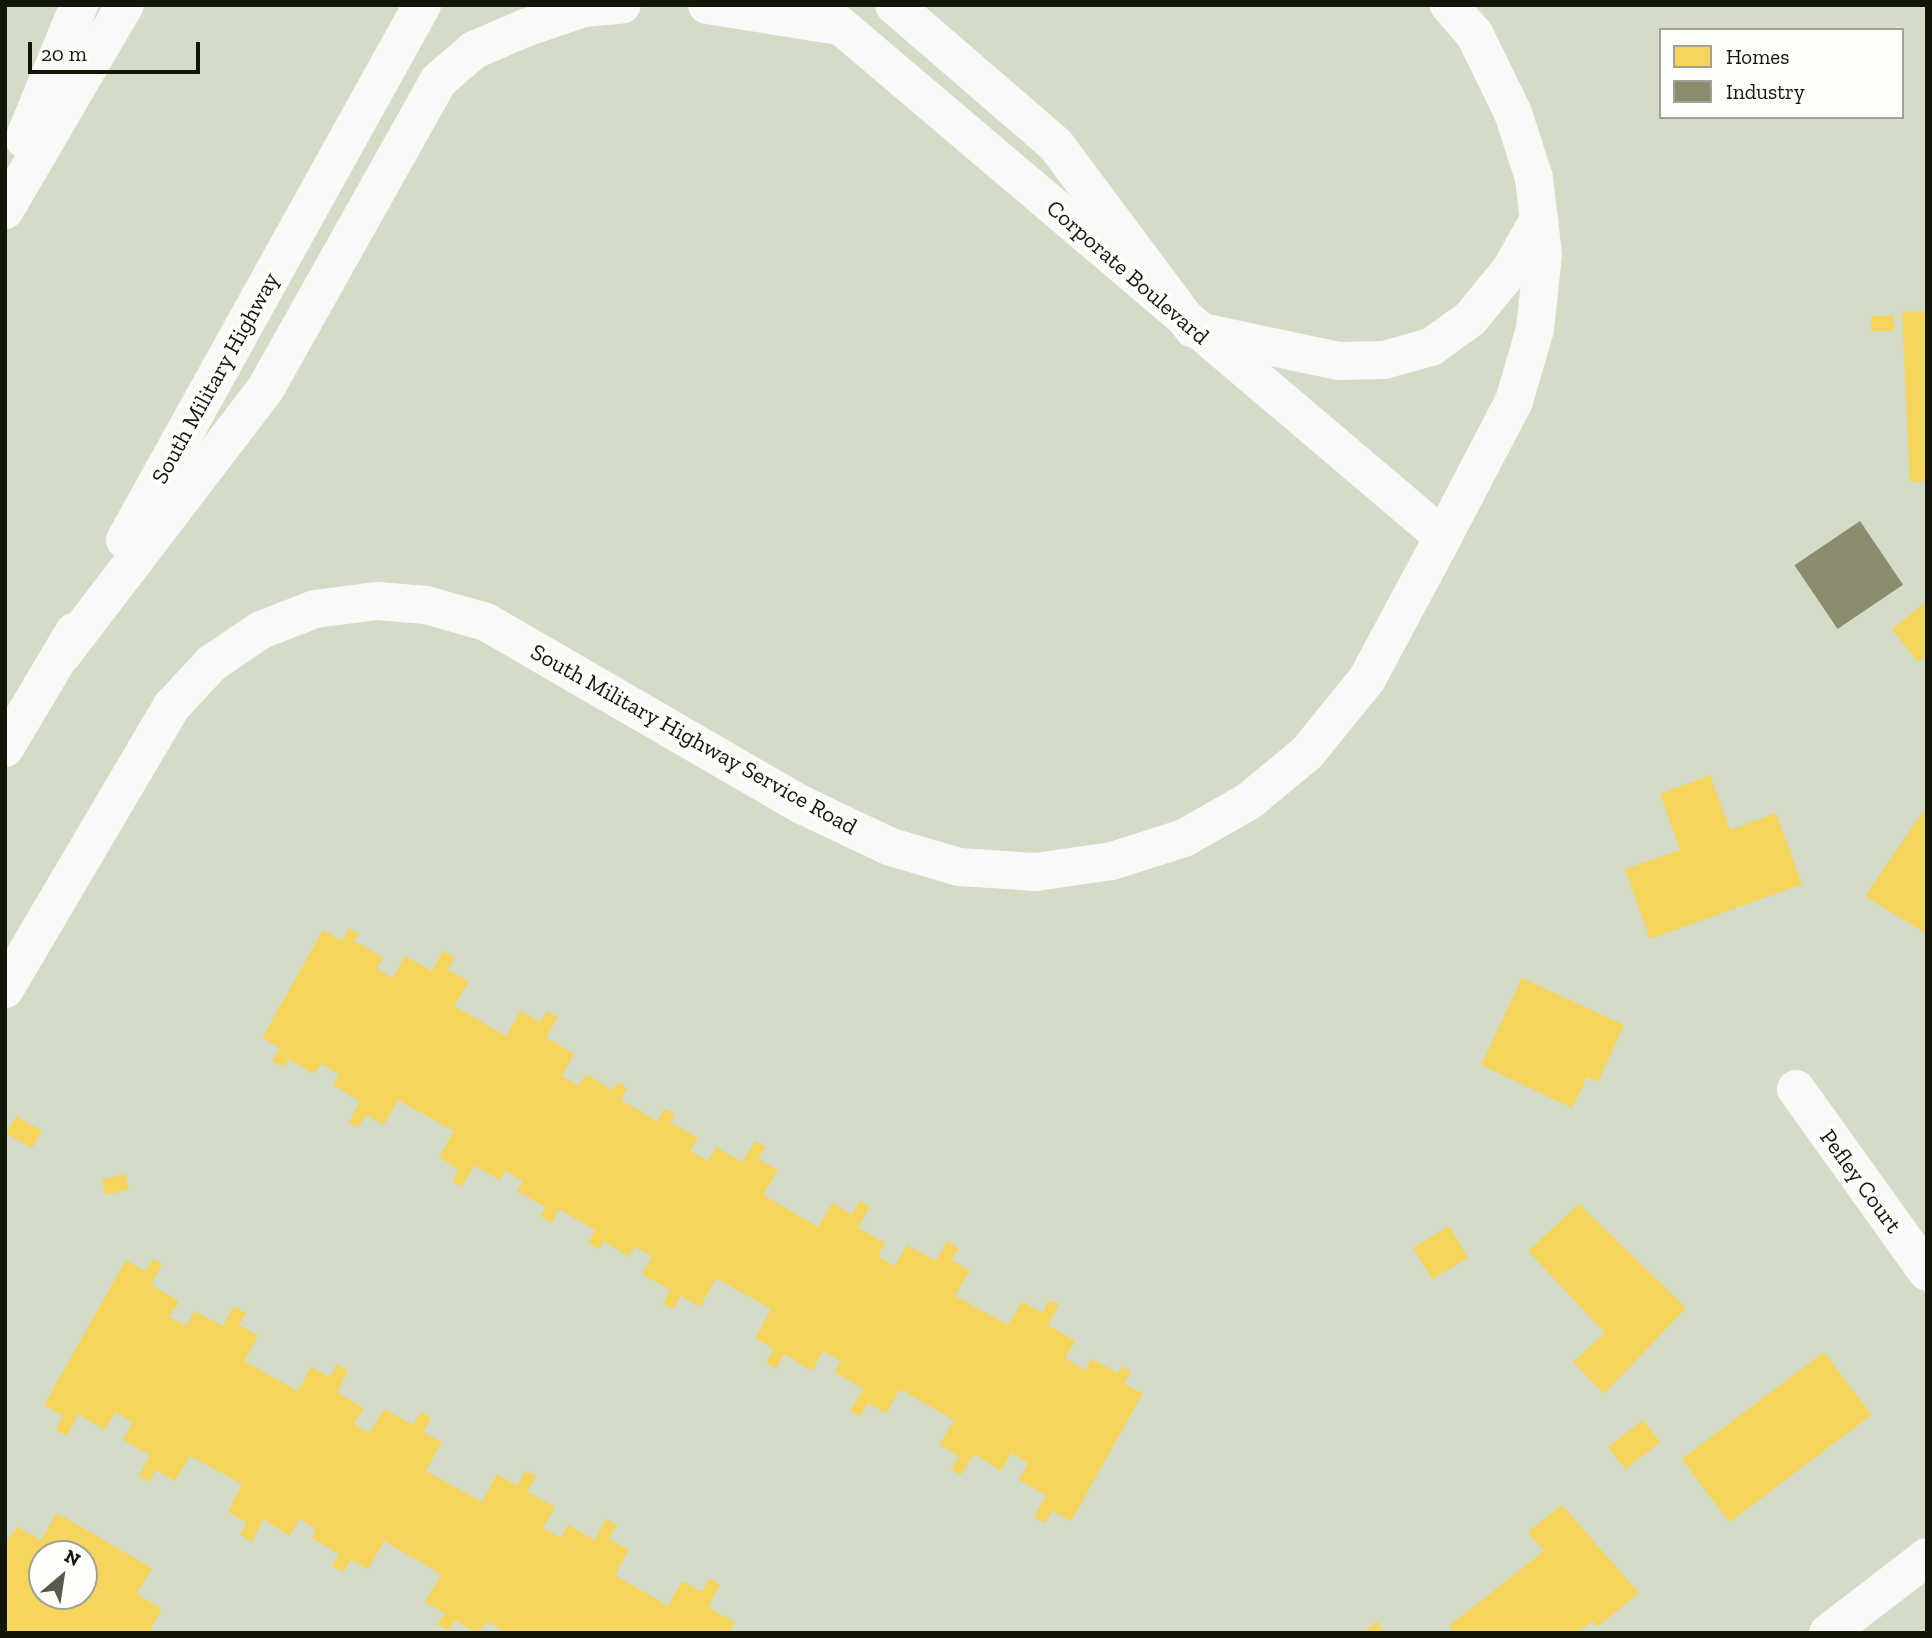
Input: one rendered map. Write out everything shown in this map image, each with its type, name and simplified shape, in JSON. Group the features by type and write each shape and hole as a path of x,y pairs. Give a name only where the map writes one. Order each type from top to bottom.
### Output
{"street":[{"path":"5,186 79,5"},
{"path":"5,210 125,5"},
{"name":"South Military Highway","path":"5,748 62,655 422,5"},
{"path":"62,655 266,388 438,81 474,51 525,28 584,9 622,5"},
{"path":"707,5 828,16"},
{"path":"894,5 1056,145 1193,330 1339,361 1384,360 1431,347 1470,319 1511,269 1539,219"},
{"name":"South Military Highway Service Road","path":"5,989 172,706 212,663 261,630 315,609 377,601 426,605 486,622 802,805 891,847 959,867 1036,872 1112,861 1184,838 1259,793 1307,753 1367,679 1514,401 1535,329 1539,219 1534,178 1513,113 1475,35 1449,5"},
{"name":"Corporate Boulevard","path":"828,16 1193,330 1443,537"},
{"name":"Pefley Court","path":"1796,1089 1927,1272"},
{"path":"1828,1633 1927,1557"}],"building: Homes":[{"path":"1927,311 1927,481 1910,482 1902,312"},
{"path":"1871,316 1894,316 1894,331 1871,331"},
{"path":"1927,601 1927,655 1918,662 1892,629"},
{"path":"1710,775 1730,830 1776,813 1802,884 1650,939 1625,869 1680,850 1660,794"},
{"path":"1927,806 1927,934 1865,896"},
{"path":"349,928 359,934 354,941 383,957 377,969 393,978 405,956 432,971 443,951 455,957 448,970 469,981 454,1006 506,1036 520,1011 540,1022 547,1011 558,1017 546,1037 574,1054 562,1076 578,1086 586,1074 612,1090 618,1082 627,1088 621,1100 657,1121 665,1109 675,1114 670,1122 698,1138 690,1151 708,1161 716,1147 742,1162 755,1141 766,1147 758,1159 778,1170 763,1195 818,1227 832,1203 852,1214 860,1201 870,1206 858,1228 885,1243 878,1256 895,1266 907,1245 936,1261 947,1241 959,1248 951,1260 970,1270 955,1296 1008,1325 1022,1302 1043,1313 1049,1300 1059,1305 1048,1325 1075,1341 1065,1358 1084,1370 1092,1359 1118,1373 1121,1366 1131,1372 1124,1384 1143,1393 1071,1521 1052,1511 1045,1523 1034,1517 1046,1495 1019,1480 1028,1463 1011,1453 1001,1471 974,1454 961,1475 951,1470 959,1456 939,1445 954,1420 900,1389 886,1414 868,1403 860,1416 850,1411 863,1389 835,1372 841,1361 823,1351 812,1371 784,1354 776,1369 766,1363 774,1349 755,1338 771,1309 716,1278 700,1307 681,1296 673,1309 663,1304 670,1290 642,1274 652,1256 635,1247 629,1257 604,1241 599,1249 588,1243 595,1230 559,1209 551,1223 540,1216 545,1207 517,1191 523,1181 505,1171 500,1180 474,1165 462,1187 452,1181 458,1169 439,1157 454,1131 398,1100 384,1125 366,1115 358,1128 349,1122 360,1101 333,1085 339,1074 321,1064 315,1074 288,1059 284,1067 272,1061 280,1048 262,1038 323,930 342,941"},
{"path":"1522,978 1624,1025 1598,1082 1587,1077 1572,1108 1481,1065"},
{"path":"16,1116 42,1131 32,1148 6,1133"},
{"path":"125,1174 129,1190 106,1195 102,1180"},
{"path":"1579,1204 1686,1308 1604,1394 1573,1362 1605,1333 1528,1251"},
{"path":"1449,1226 1468,1258 1432,1279 1413,1248"},
{"path":"153,1259 162,1264 151,1285 179,1301 169,1317 186,1326 194,1311 223,1326 234,1306 246,1313 239,1325 258,1336 244,1361 298,1391 311,1367 330,1377 337,1364 348,1371 337,1392 364,1408 354,1424 370,1433 384,1409 413,1425 421,1412 431,1418 423,1432 442,1442 426,1471 482,1502 497,1474 517,1486 526,1470 536,1476 527,1492 555,1507 543,1528 561,1538 568,1525 595,1540 606,1519 617,1525 609,1539 629,1550 615,1575 668,1606 682,1581 702,1592 709,1578 720,1585 708,1607 735,1622 729,1633 506,1633 489,1622 476,1633 455,1620 449,1631 437,1625 445,1613 425,1602 441,1574 384,1541 368,1569 351,1560 343,1572 332,1566 339,1554 312,1538 316,1529 300,1519 289,1536 263,1519 252,1542 240,1535 247,1523 228,1512 242,1484 190,1456 175,1481 156,1470 149,1482 139,1476 150,1455 123,1440 132,1422 115,1412 105,1430 78,1414 67,1436 56,1430 63,1416 44,1405 126,1260 145,1271"},
{"path":"1824,1352 1872,1415 1729,1522 1682,1459"},
{"path":"1643,1420 1660,1442 1626,1469 1608,1447"},
{"path":"1562,1505 1639,1593 1597,1627 1593,1621 1577,1633 1454,1633 1449,1626 1544,1551 1528,1532"},
{"path":"57,1513 152,1568 137,1594 162,1609 150,1629 156,1633 5,1633 5,1544 17,1527 41,1540"},
{"path":"1377,1621 1385,1633 1362,1633"}],"building: Industry":[{"path":"1860,521 1903,585 1838,629 1795,565"}]}
